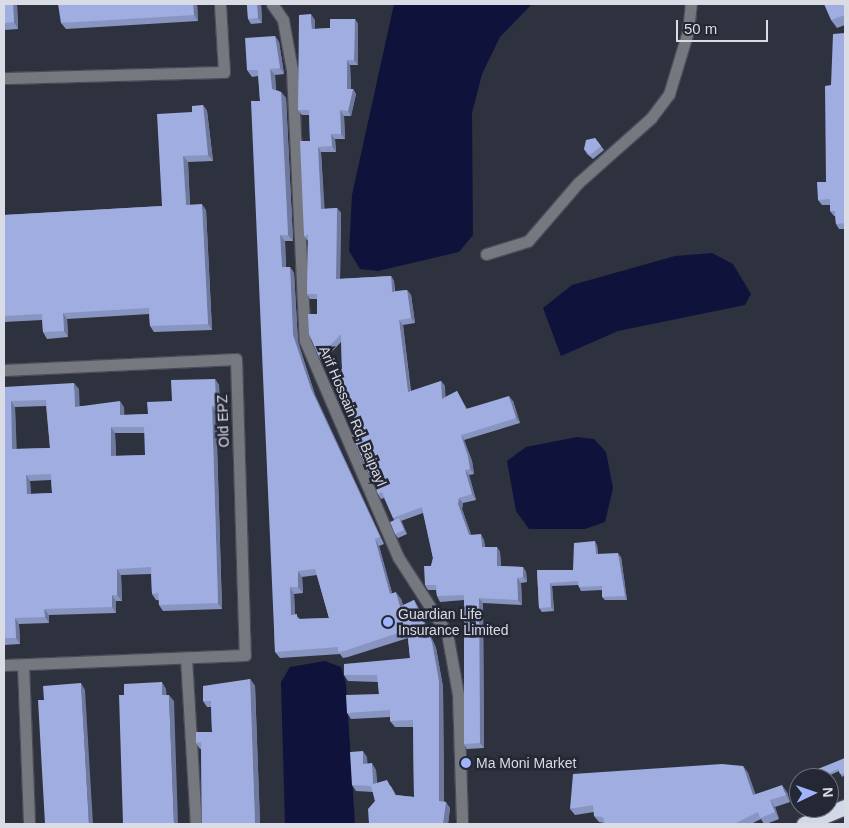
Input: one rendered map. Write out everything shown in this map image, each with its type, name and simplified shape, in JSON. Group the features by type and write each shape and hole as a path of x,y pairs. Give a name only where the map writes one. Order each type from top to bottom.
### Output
{"highway":[{"path":"804,824 845,807"}],"street":[{"path":"4,78 224,72 220,4"},
{"name":"Arif Hossain Rd, Baipayl","path":"272,4 283,20 292,70 305,341 398,557 447,633 458,694 462,824"},
{"path":"486,254 528,240 578,183 650,118 669,94 688,31 691,4"},
{"name":"Old EPZ","path":"4,370 236,359 245,655 4,665"},
{"path":"186,658 196,824"},
{"path":"23,664 29,824"}],"shaded area":[{"path":"394,4 532,4 500,37 482,74 472,113 473,235 459,252 378,271 360,269 349,251 352,195"},
{"path":"712,253 733,264 751,294 745,305 618,331 561,356 543,308 572,285 675,256"},
{"path":"577,437 594,439 606,452 613,488 605,522 585,529 529,529 516,511 507,461 526,447"},
{"path":"325,661 341,667 346,684 355,824 285,824 281,682 290,667"}],"building":[{"path":"4,4 13,4 14,22 4,23"},
{"path":"58,4 193,4 194,15 61,23"},
{"path":"247,4 257,4 258,18 248,19"},
{"path":"824,4 845,4 845,15 831,20"},
{"path":"311,14 312,29 330,28 330,19 355,19 354,60 347,60 347,89 353,89 348,111 340,110 341,134 331,134 332,146 318,147 321,209 337,208 336,279 391,276 392,292 407,290 411,318 399,320 408,392 441,381 442,399 457,391 466,409 509,396 516,418 461,435 468,456 470,469 465,470 472,494 459,498 458,504 469,535 481,534 482,547 497,547 497,566 523,567 523,577 517,578 518,600 479,598 480,743 464,744 464,595 437,596 436,585 425,585 424,566 431,566 433,558 422,507 393,518 382,492 378,494 352,435 361,432 334,373 342,369 341,334 319,357 309,334 308,314 317,314 317,294 307,294 308,235 304,236 300,141 310,141 309,110 298,110 299,15"},
{"path":"845,33 845,223 836,224 835,211 830,211 830,199 818,200 817,182 826,182 825,86 831,85 833,34"},
{"path":"275,36 280,68 270,69 272,89 281,92 288,235 280,235 282,267 290,267 293,335 311,389 380,537 375,539 390,594 396,592 400,607 414,600 432,642 439,681 439,801 446,802 443,823 450,824 369,824 368,809 375,801 371,786 352,785 350,752 363,751 363,764 372,763 373,784 387,780 395,795 414,797 413,720 390,721 390,710 347,713 346,695 379,694 377,675 344,675 344,664 410,658 407,630 338,652 338,647 275,652 251,101 260,101 258,70 247,70 245,38","holes":["315,569 329,618 297,619 297,614 291,615 290,587 298,587 298,571"]},
{"path":"203,105 208,155 183,156 186,205 202,204 208,324 150,326 149,308 63,313 64,331 43,332 42,314 4,316 4,215 162,206 157,114 192,112 192,106"},
{"path":"595,138 601,146 590,155 584,149 586,140"},
{"path":"215,379 216,406 212,406 218,603 159,605 158,593 152,594 151,567 117,569 117,595 112,595 112,607 44,609 45,617 15,618 16,638 4,638 4,387 74,383 75,407 120,401 120,415 148,414 147,402 172,401 171,380","holes":["46,400 50,448 12,449 11,401","111,427 144,427 145,455 111,456","51,474 52,493 27,494 26,475"]},
{"path":"399,518 404,530 395,534 390,522"},
{"path":"595,541 596,554 618,553 625,596 602,597 602,586 579,587 578,581 550,583 551,607 539,608 537,570 573,570 574,543"},
{"path":"250,679 255,824 202,824 201,742 196,743 196,732 212,732 211,701 203,701 203,686"},
{"path":"162,682 162,695 169,695 174,824 123,824 119,695 124,695 124,684"},
{"path":"81,683 89,824 45,824 38,700 44,700 43,686"},
{"path":"845,758 845,773 840,774 839,768 820,768"},
{"path":"722,764 743,766 753,795 782,785 786,795 770,800 775,812 760,818 758,812 734,824 605,824 603,817 594,816 593,805 570,809 573,774"}],"place":[{"name":"Guardian Life Insurance Limited","path":"388,622"},
{"name":"Ma Moni Market","path":"466,763"}]}
